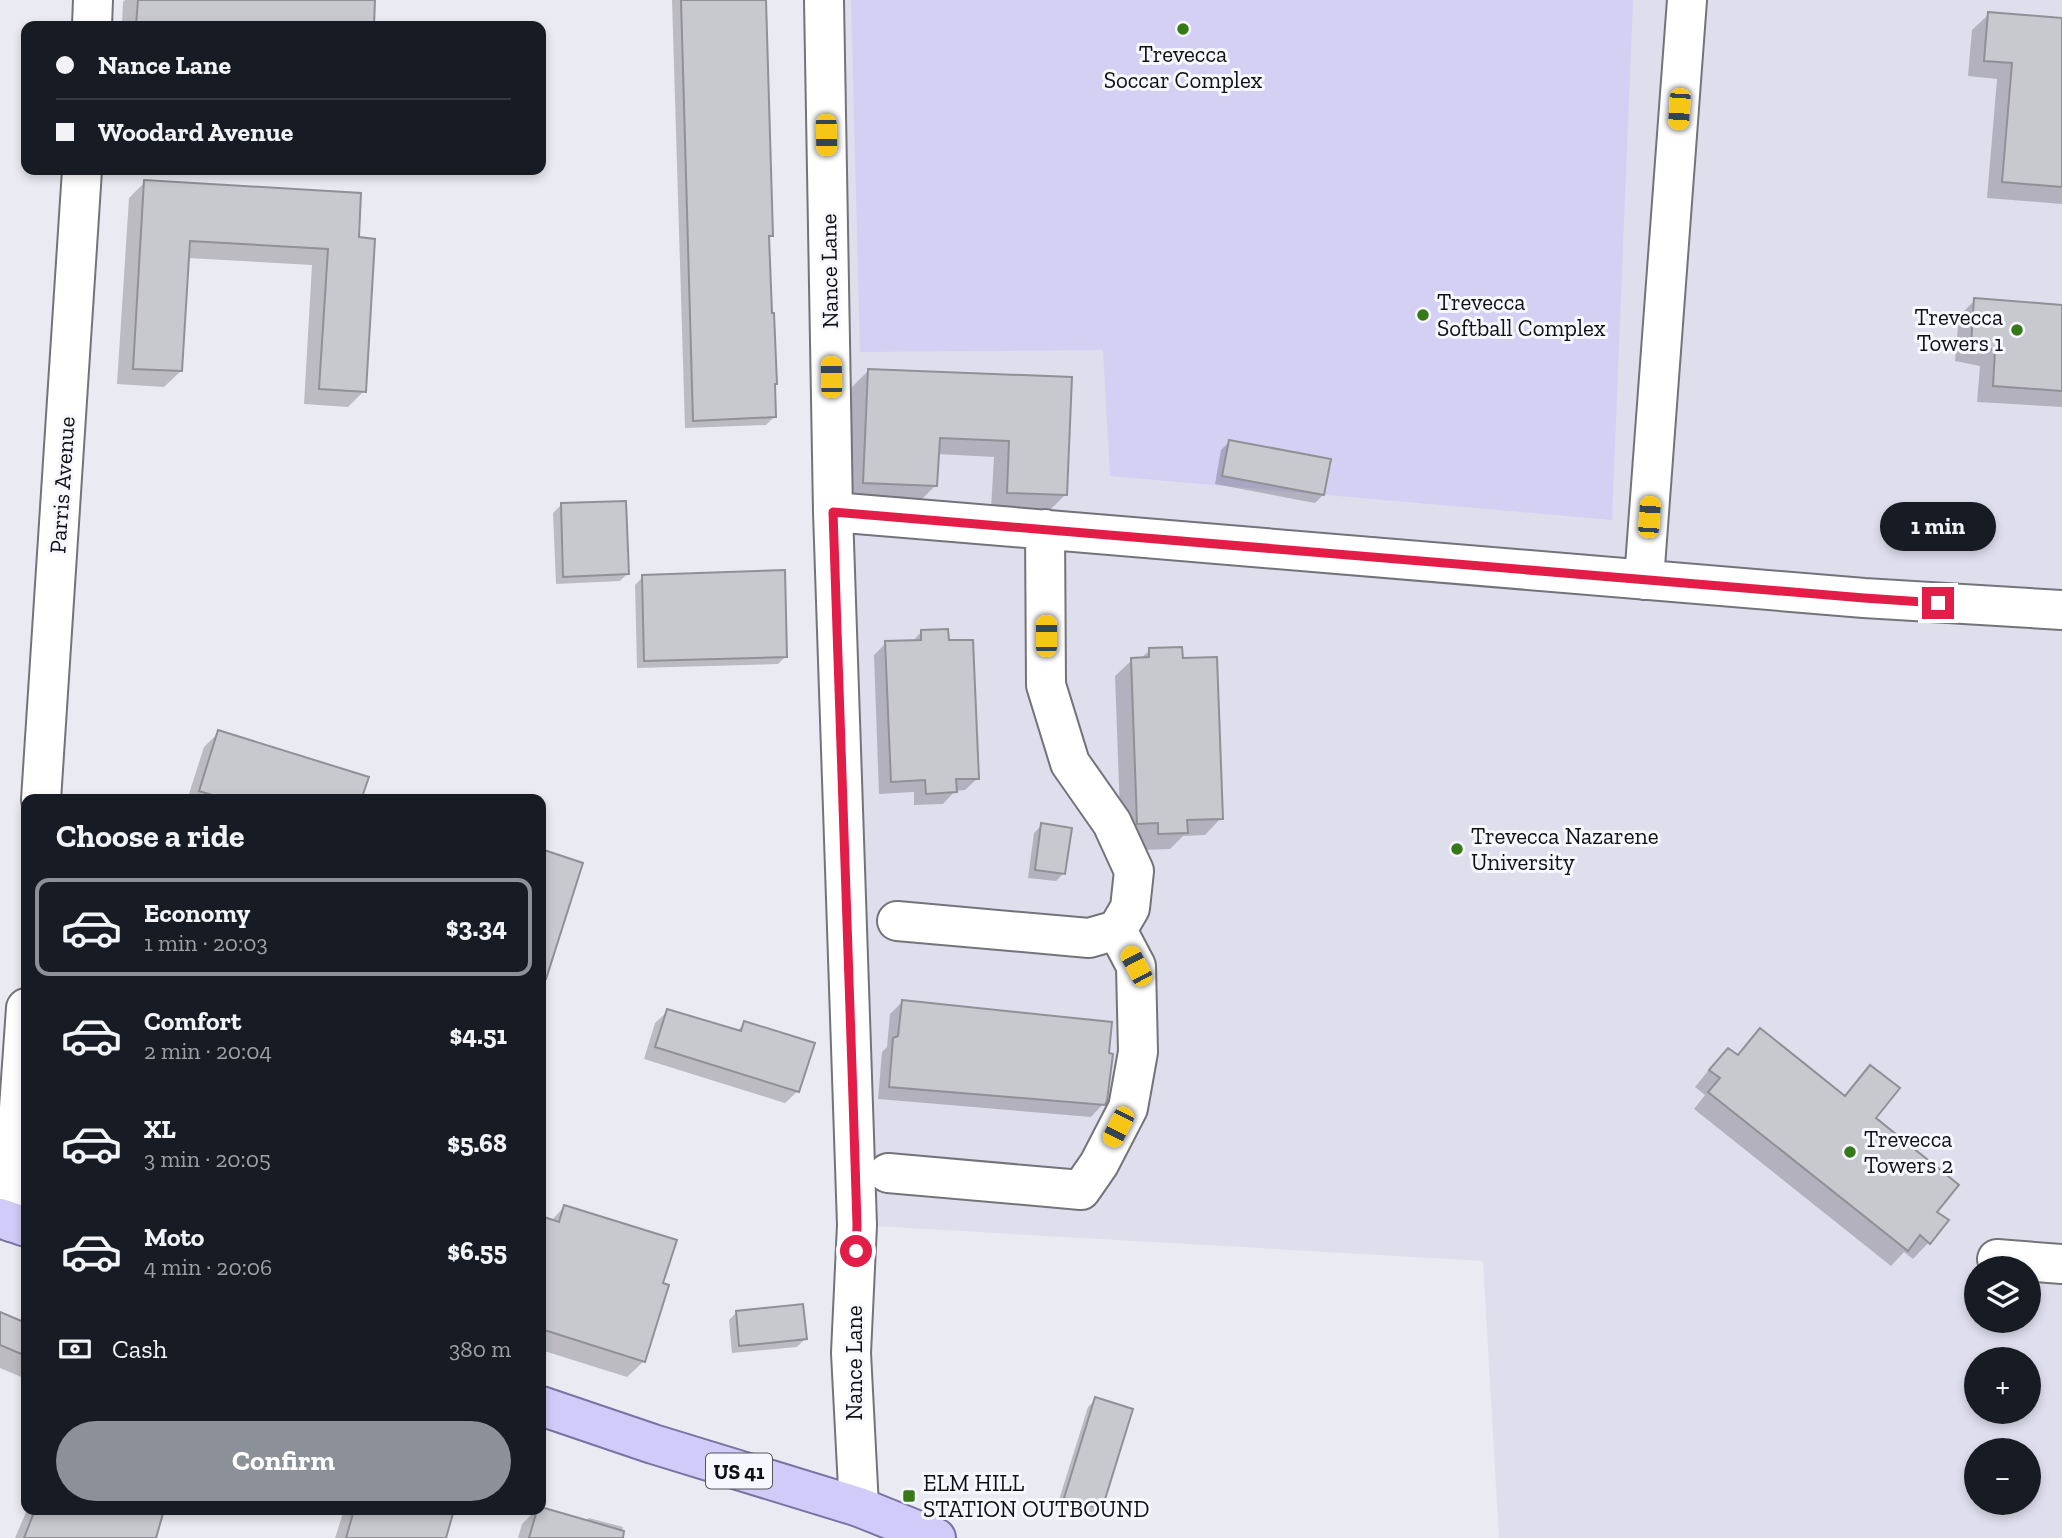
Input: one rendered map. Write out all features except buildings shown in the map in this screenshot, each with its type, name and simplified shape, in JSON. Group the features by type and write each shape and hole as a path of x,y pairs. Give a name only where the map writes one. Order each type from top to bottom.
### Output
{"main road":[{"name":"US 41","path":"546,1408 653,1444 859,1507 936,1538"}],"street":[{"path":"92,21 93,0"},
{"name":"Nance Lane","path":"824,0 833,512 857,1225 851,1353 859,1507"},
{"path":"1644,580 1687,0"},
{"name":"Parris Avenue","path":"41,794 82,175"},
{"path":"833,512 1864,598 2062,611"},
{"path":"897,921 1089,938 1117,930 1129,908 1134,871 1112,823 1070,763 1046,685 1045,529"},
{"path":"888,1173 1081,1191 1099,1164 1128,1108 1138,1052 1136,966 1117,930"},
{"path":"12,1223 21,1085"},
{"path":"2041,1262 2062,1264"}],"shaded area":[{"name":"Trevecca Nazarene University","path":"834,0 2062,0 2062,1538 1499,1538 1483,1261 857,1225"},
{"path":"851,0 1633,0 1612,520 1110,476 1103,350 860,352"}],"place":[{"name":"Trevecca Soccar Complex","path":"1183,29"},
{"name":"Trevecca Softball Complex","path":"1423,315"},
{"name":"Trevecca Towers 1","path":"2017,330"},
{"name":"Trevecca Nazarene University","path":"1457,849"},
{"name":"Trevecca Towers 2","path":"1850,1152"},
{"name":"ELM HILL STATION OUTBOUND","path":"909,1496"}],"route":[{"path":"856,1251 833,512 1938,603"}]}
